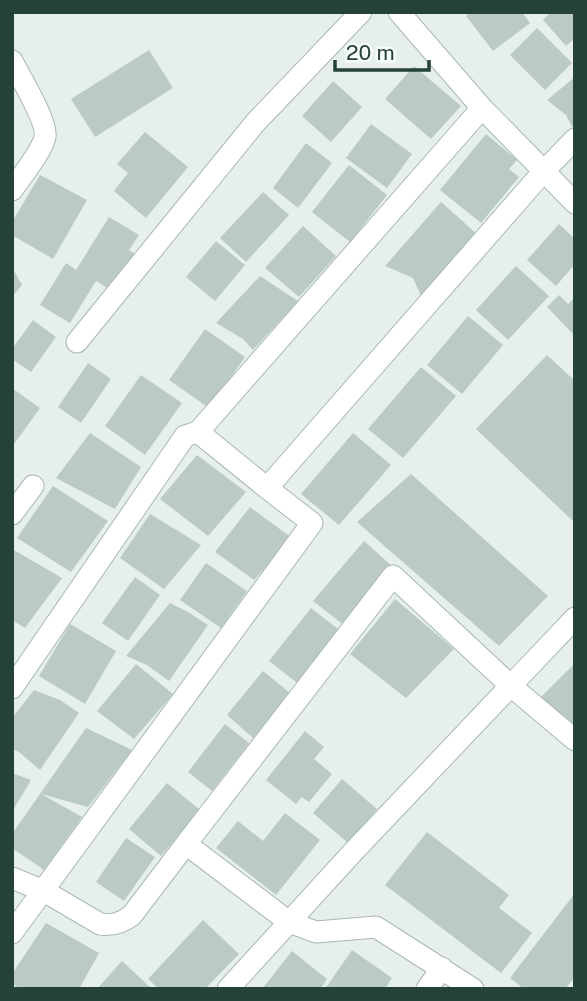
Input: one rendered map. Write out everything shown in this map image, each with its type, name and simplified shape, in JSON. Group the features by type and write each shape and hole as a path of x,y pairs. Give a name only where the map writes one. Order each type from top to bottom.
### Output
{"street":[{"path":"77,342 255,123 361,12"},
{"path":"399,12 482,108 575,203"},
{"path":"12,61 41,116 46,133 40,148 12,190"},
{"path":"12,688 185,436 198,432 482,108"},
{"path":"268,488 543,172 575,139"},
{"path":"12,933 312,523 198,432"},
{"path":"12,514 33,486"},
{"path":"12,878 44,891 100,924 117,924 132,915 393,576 511,686 575,740"},
{"path":"228,989 353,852 575,618"},
{"path":"186,844 289,922 316,932 376,927 474,989"},
{"path":"427,989 442,968"}],"building":[{"path":"471,12 522,12 530,23 493,51 466,16"},
{"path":"551,12 575,12 575,38 566,46 543,20"},
{"path":"537,28 572,63 545,90 510,55"},
{"path":"149,50 173,88 95,137 71,99"},
{"path":"414,66 461,106 431,139 385,99"},
{"path":"575,77 575,125 572,127 566,115 547,100"},
{"path":"333,81 362,107 331,142 302,116"},
{"path":"371,124 412,154 387,188 346,158"},
{"path":"145,132 188,167 146,218 114,191 128,173 117,164"},
{"path":"486,134 517,160 509,169 519,177 481,223 440,190"},
{"path":"306,143 332,163 298,208 273,188"},
{"path":"349,165 387,195 350,242 312,212"},
{"path":"40,175 87,200 53,259 12,235 12,222"},
{"path":"263,192 289,215 246,262 220,238"},
{"path":"441,202 478,235 421,296 413,278 385,266"},
{"path":"109,217 139,235 129,250 137,255 114,292 96,281 70,323 40,305 66,263 76,270"},
{"path":"559,224 575,239 575,264 556,286 527,260"},
{"path":"303,226 336,256 299,297 265,268"},
{"path":"216,241 245,265 215,301 186,277"},
{"path":"516,266 549,296 508,340 476,310"},
{"path":"12,267 22,285 12,297"},
{"path":"260,276 298,301 253,350 243,339 216,323"},
{"path":"559,295 568,304 575,297 575,336 547,307"},
{"path":"468,316 503,345 462,394 427,365"},
{"path":"33,320 56,337 31,372 12,359 12,349"},
{"path":"205,329 245,357 209,408 169,380"},
{"path":"547,355 575,381 575,523 476,429"},
{"path":"88,363 111,379 81,423 58,407"},
{"path":"421,367 456,396 403,458 368,429"},
{"path":"141,375 182,403 145,455 105,426"},
{"path":"12,388 40,408 12,447"},
{"path":"90,433 141,467 115,509 56,478"},
{"path":"353,433 391,465 339,525 301,494"},
{"path":"197,455 246,492 208,536 160,499"},
{"path":"411,474 548,596 499,646 357,522"},
{"path":"53,486 108,521 71,572 17,538"},
{"path":"250,507 292,538 254,580 215,552"},
{"path":"150,514 201,545 164,589 120,558"},
{"path":"364,541 393,567 345,626 313,601"},
{"path":"12,549 62,578 25,628 12,620"},
{"path":"206,563 247,591 221,628 180,600"},
{"path":"135,577 160,595 128,641 102,623"},
{"path":"395,599 454,649 406,698 350,654"},
{"path":"170,603 208,625 169,681 147,665 126,656"},
{"path":"311,608 343,633 301,686 269,661"},
{"path":"70,624 116,651 85,704 39,676"},
{"path":"575,663 575,731 541,697"},
{"path":"136,664 173,694 134,739 97,711"},
{"path":"263,671 290,693 253,738 227,715"},
{"path":"34,690 60,700 79,713 40,770 12,749 12,718"},
{"path":"225,724 249,743 212,791 188,772"},
{"path":"86,728 132,750 88,807 41,794 82,817 44,870 12,848 12,834"},
{"path":"305,731 324,747 314,759 332,774 309,802 302,797 296,804 266,780"},
{"path":"12,773 31,780 12,812"},
{"path":"342,779 377,809 348,843 313,813"},
{"path":"167,783 200,810 161,856 129,829"},
{"path":"285,813 320,840 276,895 216,848 238,821 263,841"},
{"path":"427,832 509,895 499,908 532,933 501,973 385,885"},
{"path":"126,838 155,857 124,901 96,882"},
{"path":"575,893 575,977 565,989 524,989 510,978"},
{"path":"203,920 239,954 205,989 159,989 148,979"},
{"path":"46,923 99,953 79,989 21,989 12,984 12,974"},
{"path":"352,950 392,978 385,989 325,989"},
{"path":"292,951 327,979 320,989 262,989"},
{"path":"122,961 152,989 97,989"}]}
